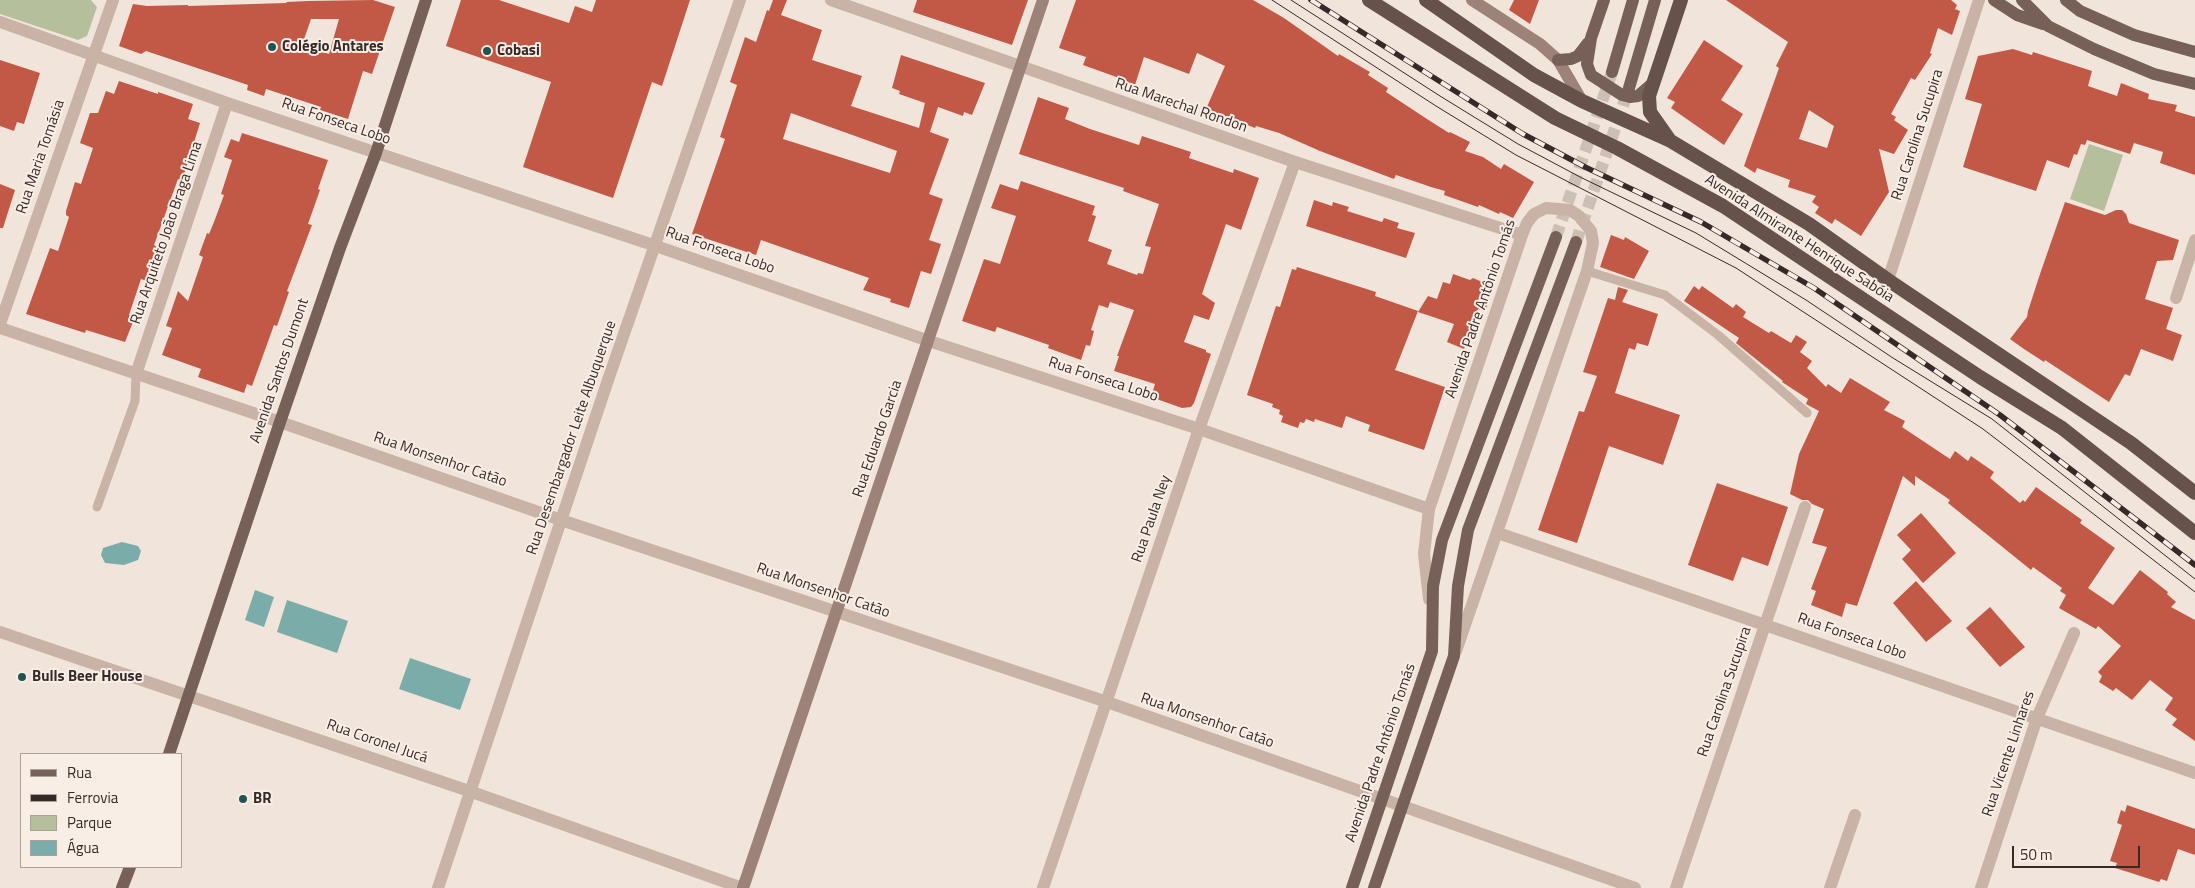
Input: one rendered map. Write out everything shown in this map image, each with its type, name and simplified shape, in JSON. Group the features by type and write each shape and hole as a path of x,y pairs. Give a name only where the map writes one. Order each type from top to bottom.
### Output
{"highway":[{"name":"Avenida Almirante Henrique Sabóia","path":"1369,0 1555,118 1616,148 1724,206 1980,377 2062,428 2195,532"},
{"name":"Avenida Almirante Henrique Sabóia","path":"1426,0 1534,75 1582,101 1669,140 1809,224 1888,280 2131,443 2195,493"},
{"path":"1669,140 1650,112 1648,96 1682,0"}],"main road":[{"name":"Avenida Santos Dumont","path":"169,753 280,422 340,248 376,153 426,0"},
{"name":"Rua Eduardo Garcia","path":"742,888 929,341 1043,0"},
{"path":"1472,0 1540,44 1558,60 1582,101"},
{"path":"1604,0 1591,38 1587,64 1591,75 1622,95 1630,97 1638,96 1653,83"},
{"path":"1612,72 1633,0"},
{"path":"1629,88 1655,0"},
{"path":"1994,0 2017,14 2048,26 2094,49 2154,74 2195,84"},
{"path":"2022,0 2048,26"},
{"path":"2066,0 2080,11 2134,35 2195,52"},
{"path":"1558,60 1572,59 1578,56 1591,38"},
{"name":"Avenida Padre Antônio Tomás","path":"1352,888 1432,651 1434,586 1437,559 1446,527 1556,237"},
{"name":"Avenida Padre Antônio Tomás","path":"1374,888 1454,656 1458,586 1468,530 1576,242"},
{"path":"122,888 130,868"}],"street":[{"name":"Rua Maria Tomásia","path":"0,326 113,0"},
{"name":"Rua Desembargador Leite Albuquerque","path":"438,888 472,792 608,380 740,0"},
{"name":"Rua Marechal Rondon","path":"831,0 1020,68 1295,162 1522,235"},
{"name":"Rua Carolina Sucupira","path":"1888,280 1979,0"},
{"name":"Rua Fonseca Lobo","path":"0,22 227,103 656,246 929,341 1200,428 1429,509"},
{"name":"Rua Arquiteto João Braga Lima","path":"136,374 227,103"},
{"name":"Rua Paula Ney","path":"1043,888 1200,428 1295,162"},
{"name":"Avenida Padre Antônio Tomás","path":"1432,626 1424,554 1429,509 1526,223 1534,214 1546,208 1570,210 1579,216 1590,231 1593,243 1587,271 1454,656"},
{"path":"2176,298 2195,240"},
{"name":"Rua Monsenhor Catão","path":"0,326 561,520 1107,702 1635,888"},
{"name":"Rua Carolina Sucupira","path":"1676,888 1805,507"},
{"name":"Rua Fonseca Lobo","path":"1498,532 2195,773"},
{"name":"Rua Vicente Linhares","path":"1981,888 2037,718 2074,633"},
{"name":"Rua Coronel Jucá","path":"1,636 189,696 472,792 742,888"},
{"path":"1830,888 1855,815"}],"lane":[{"path":"1587,271 1665,295 1718,335 1807,413"},
{"path":"98,507 135,401 136,374"}],"green space":[{"path":"0,0 91,0 97,7 87,36 78,40 0,14"},
{"path":"2089,144 2123,155 2104,211 2070,199"}],"water":[{"path":"122,542 138,546 141,551 138,560 124,565 105,563 101,555 103,548"},
{"path":"255,590 274,597 264,627 245,620"},
{"path":"287,600 348,621 337,653 277,632"},
{"path":"410,658 471,679 460,710 399,689"}],"building":[{"path":"373,0 395,7 372,74 363,71 348,119 320,110 321,107 266,89 264,96 247,90 248,85 146,51 141,54 119,46 133,4 188,6","holes":["311,19 339,19 329,54 302,45"]},
{"path":"461,0 499,0 569,23 575,6 592,12 596,0 690,0 662,86 652,82 613,198 523,167 551,82 446,46"},
{"path":"773,0 787,0 781,15 822,30 812,60 862,76 851,106 919,128 925,103 899,94 900,91 892,88 901,55 985,83 972,115 964,112 963,116 938,107 930,132 949,139 929,194 943,199 929,240 941,244 931,274 921,271 909,308 890,302 891,299 863,290 869,278 761,240 756,255 692,234 725,139 720,137 737,85 730,82 745,37 756,42 767,10 769,11","holes":["791,113 897,151 890,173 783,139"]},
{"path":"917,0 1028,0 1012,45 913,12"},
{"path":"1076,0 1253,0 1284,18 1338,56 1339,54 1370,72 1368,75 1388,88 1386,92 1427,119 1449,133 1470,142 1465,151 1483,157 1501,169 1504,164 1534,182 1513,218 1479,205 1478,207 1444,195 1445,191 1396,175 1394,179 1279,133 1256,126 1255,128 1240,122 1239,124 1220,113 1218,115 1206,109 1225,66 1197,53 1189,74 1144,57 1134,88 1121,83 1122,79 1083,65 1086,57 1059,48"},
{"path":"1514,0 1539,0 1530,24 1509,10"},
{"path":"1726,0 1951,0 1957,5 1955,9 1960,11 1952,35 1938,28 1930,53 1932,54 1915,80 1911,78 1891,114 1896,117 1894,120 1908,130 1894,154 1879,149 1889,192 1861,236 1835,219 1832,224 1815,213 1819,207 1812,202 1816,196 1788,187 1790,180 1757,168 1755,173 1744,166 1779,68 1776,66 1788,42","holes":["1809,110 1834,126 1827,148 1799,139"]},
{"path":"1704,40 1743,66 1721,100 1743,114 1724,145 1671,108 1675,102 1667,98"},
{"path":"2013,49 2032,55 2033,52 2092,71 2088,86 2117,96 2121,83 2149,94 2148,99 2177,105 2175,111 2195,117 2195,175 2160,163 2163,152 2134,143 2130,154 2087,140 2085,145 2081,144 2077,155 2074,154 2069,168 2047,160 2036,191 1963,167 1982,104 1965,99 1978,56"},
{"path":"0,60 40,73 24,124 17,122 14,131 0,126"},
{"path":"119,81 193,104 188,119 200,123 182,181 178,179 154,245 157,247 152,263 158,265 152,283 141,279 129,315 135,317 125,342 86,330 85,333 26,314 50,248 58,251 69,217 66,215 66,211 75,182 81,184 93,148 80,143 90,113 98,113 106,91 114,94"},
{"path":"1038,97 1069,108 1065,119 1090,129 1139,145 1142,136 1191,152 1189,158 1233,173 1234,169 1259,178 1241,230 1226,224 1202,294 1215,303 1209,320 1194,315 1184,342 1206,350 1206,352 1211,354 1191,407 1182,408 1151,397 1155,384 1114,371 1119,356 1117,356 1134,310 1110,302 1108,308 1099,305 1091,330 1094,331 1090,346 1086,345 1081,360 1048,348 1049,345 997,327 995,332 962,321 984,259 1000,264 1016,216 991,208 1000,184 1018,190 1021,181 1095,206 1092,215 1096,216 1088,241 1112,250 1107,264 1137,275 1138,273 1143,274 1151,247 1145,246 1159,204 1123,191 1124,188 1019,154"},
{"path":"242,133 328,160 308,224 312,225 287,291 289,292 277,326 274,325 252,386 247,384 244,393 198,377 201,369 162,355 172,328 166,326 178,291 188,301 203,257 199,255 224,195 221,194 232,160 224,157 231,139 239,142"},
{"path":"0,184 15,190 3,228 0,228"},
{"path":"1314,200 1332,206 1333,202 1349,207 1347,211 1382,222 1384,218 1399,223 1397,228 1415,233 1406,258 1306,226"},
{"path":"2065,202 2105,215 2116,210 2122,210 2126,214 2129,223 2179,240 2173,260 2157,261 2145,299 2173,308 2166,329 2182,335 2173,361 2141,349 2130,376 2125,374 2109,402 2010,339 2027,317"},
{"path":"1611,235 1624,240 1625,237 1649,251 1634,279 1600,267"},
{"path":"1297,267 1376,292 1375,296 1418,311 1395,370 1445,387 1424,450 1368,431 1370,425 1346,416 1342,428 1315,419 1314,422 1306,419 1304,423 1300,422 1298,428 1281,422 1283,416 1279,414 1280,410 1272,407 1273,404 1247,395 1276,306 1280,307 1292,269 1296,270"},
{"path":"1453,274 1470,280 1473,278 1494,287 1485,311 1478,309 1464,349 1447,342 1454,324 1418,312 1428,296 1437,299 1443,282 1450,284"},
{"path":"1694,286 1699,290 1702,286 1733,308 1736,304 1746,312 1743,317 1769,333 1771,331 1791,343 1796,335 1807,342 1800,352 1812,361 1807,368 1826,387 1828,384 1841,393 1850,378 1890,402 1884,410 1905,421 1902,427 1950,459 1955,451 1968,461 1971,456 1994,472 1990,478 2020,503 2023,500 2025,502 2036,487 2082,520 2080,523 2115,548 2088,588 2113,605 2140,570 2168,592 2167,594 2176,602 2171,607 2195,620 2195,741 2172,725 2177,719 2165,710 2173,698 2150,680 2132,700 2116,688 2113,691 2099,682 2102,676 2098,672 2121,646 2098,626 2096,629 2059,608 2066,595 2060,591 2062,588 2033,567 2031,570 1948,503 1950,500 1915,476 1915,486 1903,476 1857,606 1846,603 1842,617 1811,605 1816,591 1811,589 1827,547 1812,543 1824,509 1812,504 1808,500 1802,500 1790,494 1799,454 1819,411 1806,404 1808,399 1782,382 1736,343 1739,338 1684,301"},
{"path":"1618,287 1628,290 1622,302 1658,314 1648,346 1637,343 1635,350 1629,348 1615,393 1680,415 1663,465 1609,446 1577,543 1538,530 1579,411 1584,412 1597,376 1583,372 1608,298 1615,300"},
{"path":"1717,483 1788,507 1768,566 1742,557 1733,581 1688,565"},
{"path":"1921,513 1956,553 1923,583 1902,559 1911,550 1897,535"},
{"path":"1916,581 1952,621 1926,642 1893,603"},
{"path":"1990,607 2025,647 2000,667 1966,628"},
{"path":"2127,805 2195,829 2195,855 2178,849 2167,881 2161,879 2159,882 2115,868 2117,863 2110,861 2122,825 2117,823 2121,810 2125,812"}],"tunnel":[{"path":"1556,237 1612,72"},
{"path":"1576,242 1629,88"}],"tram line":[{"path":"1272,0 1436,106 1516,155 1736,268 1983,429 2195,592"},
{"path":"1291,0 1518,144 1582,178 1696,233 1806,300 1893,358 1992,419 2195,579"}],"railway":[{"path":"1311,0 1523,134 1585,167 1701,222 1814,288 2000,415 2195,565"}],"place":[{"name":"Colégio Antares","path":"272,47"},
{"name":"Cobasi","path":"487,51"},
{"name":"Bulls Beer House","path":"22,677"},
{"name":"BR","path":"243,799"}]}
